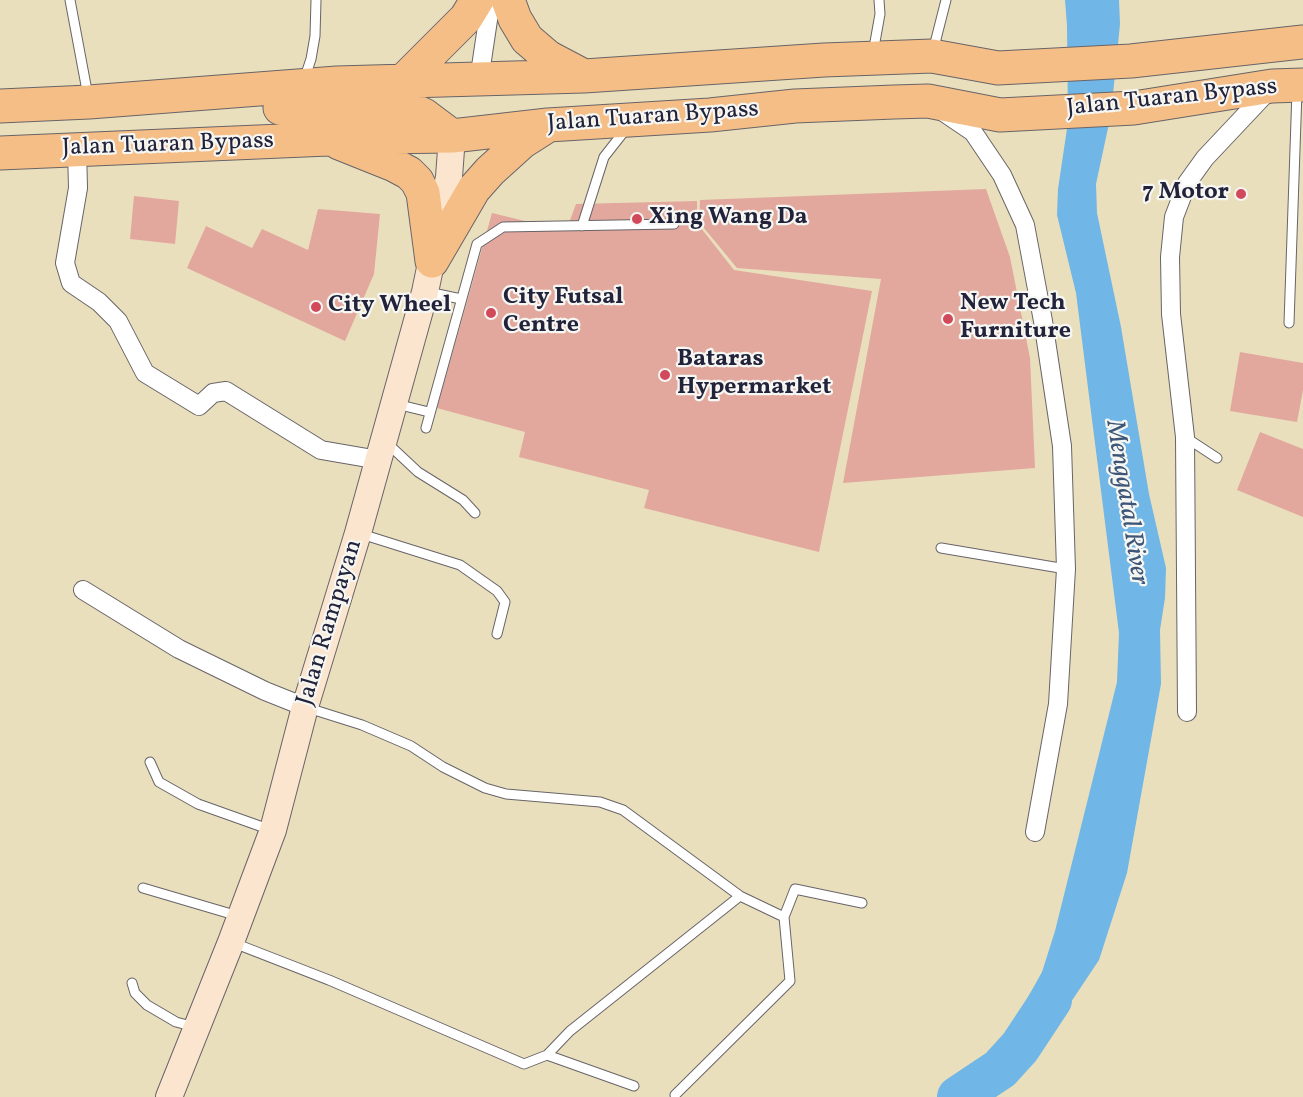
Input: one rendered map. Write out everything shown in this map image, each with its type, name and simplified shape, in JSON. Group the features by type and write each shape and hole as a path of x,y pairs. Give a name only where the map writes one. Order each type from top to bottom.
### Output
{"highway":[{"path":"403,81 466,18 477,0"},
{"path":"508,0 515,19 527,39 548,57 584,76"},
{"name":"Jalan Tuaran Bypass","path":"0,106 89,102 302,85 584,76 872,58 932,56 998,68 1131,60 1303,42"},
{"name":"Jalan Tuaran Bypass","path":"0,153 452,136 548,125 710,115 795,106 928,101 1000,115 1134,108 1291,86"},
{"path":"0,121 216,110 396,105 424,115 452,136"},
{"path":"428,276 474,189 522,142 548,125"},
{"path":"328,139 394,165 409,173 417,181 423,193 428,276"}],"street":[{"path":"479,80 490,0"},
{"path":"1187,712 1185,437 1171,314 1170,257 1174,217 1187,183 1205,158 1291,86"},
{"path":"928,101 973,132 1002,175 1024,225 1044,321 1062,446 1066,569 1058,704 1035,832"},
{"name":"Jalan Rampayan","path":"169,1097 273,830 305,707 358,533 428,276 449,177 452,136"},
{"path":"77,149 78,188 65,263 71,283 99,302 118,321 145,373 199,406 213,393 226,391 321,450 381,450"},
{"path":"83,590 179,649 265,692 305,707"}],"lane":[{"path":"70,0 89,102"},
{"path":"302,85 311,59 315,36 316,0"},
{"path":"872,58 880,14 879,0"},
{"path":"932,56 946,0"},
{"path":"1289,323 1291,86"},
{"path":"582,226 604,157 635,118"},
{"path":"426,428 477,244 503,227 674,224"},
{"path":"428,276 461,299"},
{"path":"394,404 429,412"},
{"path":"1185,437 1216,458"},
{"path":"381,450 440,484 463,500 475,513"},
{"path":"358,533 460,565 497,591 505,602 496,634"},
{"path":"941,548 1066,569"},
{"path":"305,707 362,725 411,746 443,767 485,788 506,794 600,802 623,810 740,896 784,917"},
{"path":"150,762 159,782 198,804 273,830"},
{"path":"143,888 241,916"},
{"path":"675,1095 790,981 784,917 795,890 862,903"},
{"path":"231,942 329,980 524,1064 547,1055 570,1031 740,896"},
{"path":"132,983 135,993 147,1005 176,1022 197,1028"},
{"path":"547,1055 634,1086"}],"water":[{"path":"1065,0 1119,0 1120,24 1111,114 1096,184 1097,213 1121,327 1149,494 1166,568 1165,598 1160,630 1161,684 1127,873 1099,960 1030,1057 1005,1038 1042,972 1055,931 1117,682 1119,633 1076,293 1057,215 1058,189 1068,122"}],"building":[{"name":"New Tech Furniture","path":"986,189 1010,257 1030,358 1035,468 843,483 881,279 737,268 699,222 700,200"},
{"path":"134,196 179,201 175,244 130,239"},
{"path":"697,201 697,223 734,270 872,291 819,552 644,508 649,490 519,457 525,432 437,408 492,213 566,231 576,204"},
{"name":"City Wheel","path":"318,209 380,214 374,274 345,341 187,268 206,226 252,248 262,229 308,250"},
{"path":"1240,352 1303,363 1303,390 1297,422 1230,411"},
{"path":"1260,432 1303,449 1303,517 1237,490"}],"waterway":[{"name":"Menggatal River","path":"958,1097 1000,1069 1020,1047 1051,1000"}],"place":[{"name":"7 Motor","path":"1241,194"},
{"name":"Xing Wang Da","path":"637,219"},
{"name":"City Wheel","path":"316,307"},
{"name":"City Futsal Centre","path":"491,313"},
{"name":"New Tech Furniture","path":"948,319"},
{"name":"Bataras Hypermarket","path":"665,375"}]}
